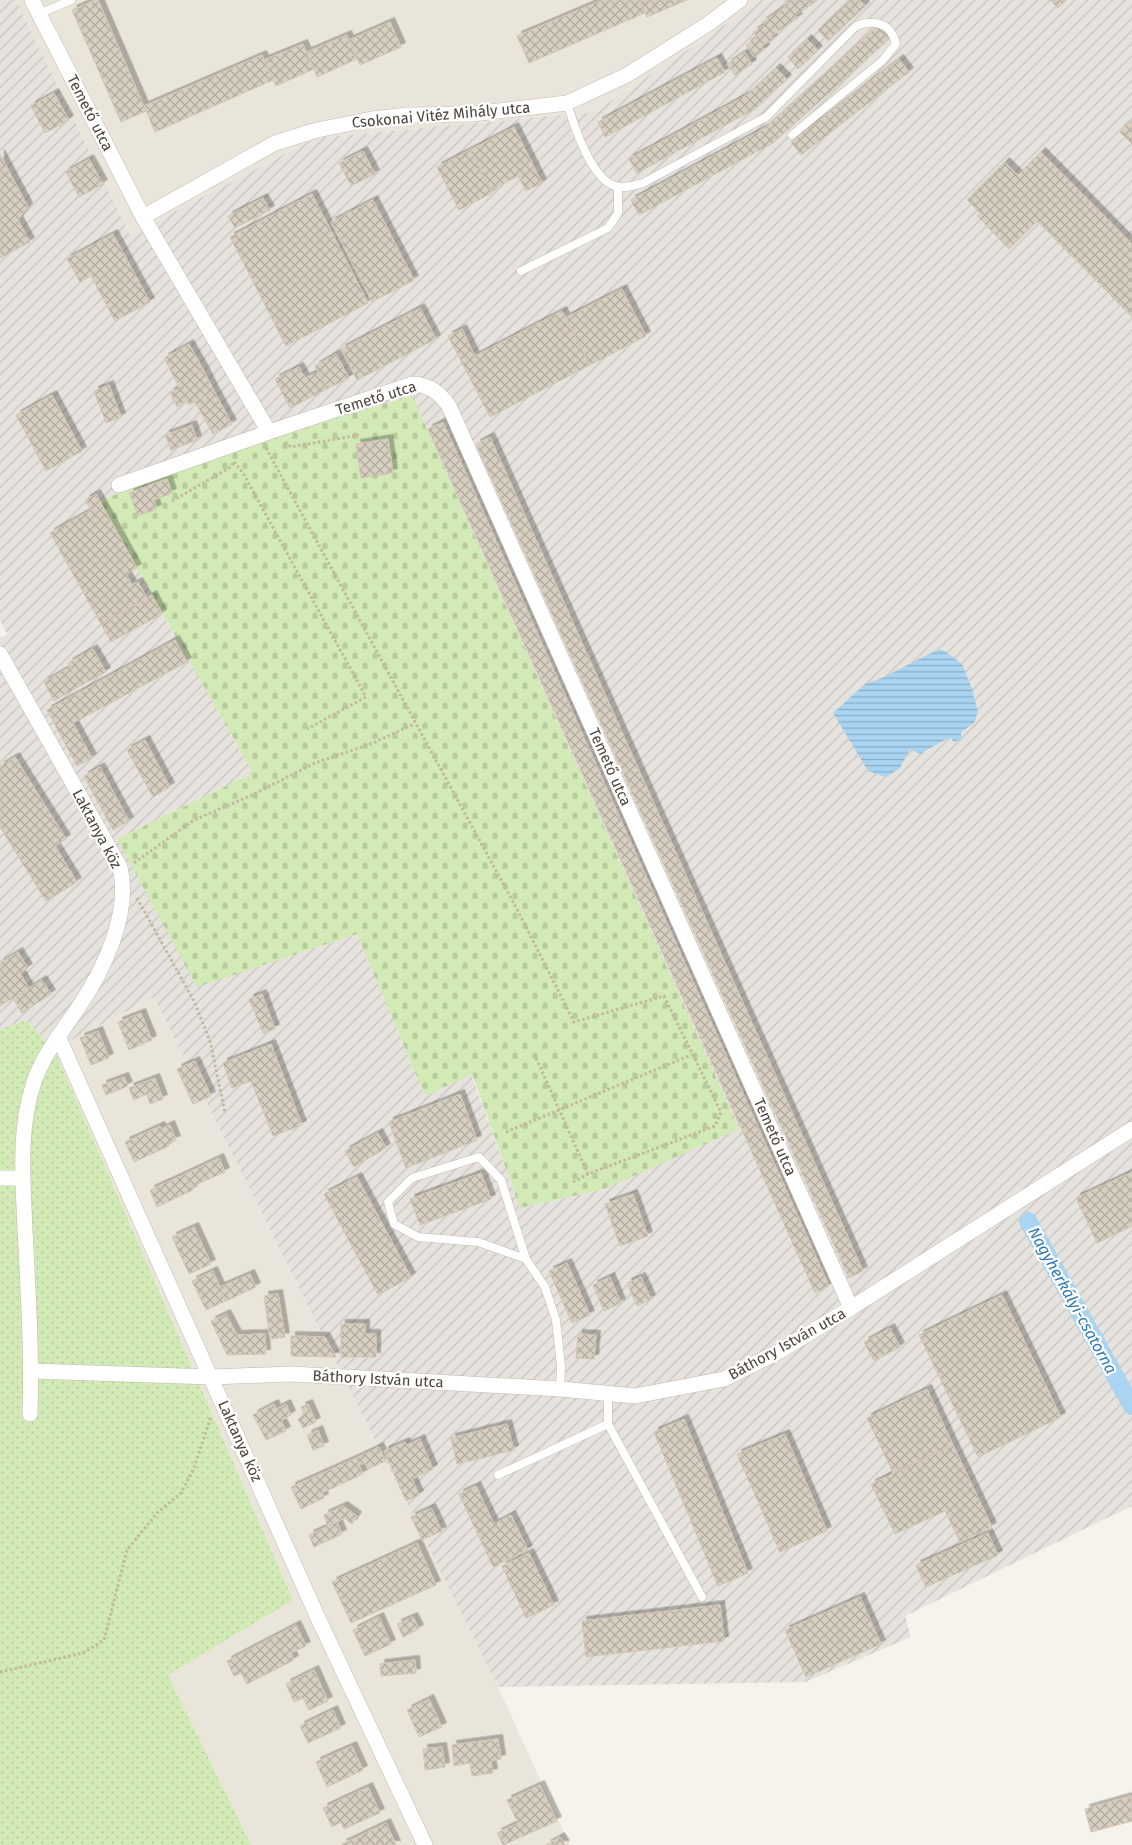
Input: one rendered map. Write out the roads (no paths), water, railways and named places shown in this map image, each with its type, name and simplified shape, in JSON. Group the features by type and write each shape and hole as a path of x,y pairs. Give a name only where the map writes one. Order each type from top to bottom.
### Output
{"street":[{"name":"Temető utca","path":"32,0 143,217 270,437"},
{"name":"Csokonai Vitéz Mihály utca","path":"143,217 274,143 298,135 372,119 408,115 472,114 567,102 627,75 708,24 735,1"},
{"name":"Temető utca","path":"120,486 270,437 412,384 423,385 436,390 449,406 851,1308"},
{"name":"Laktanya köz","path":"0,654 120,867 124,883 120,914 112,943 92,986 58,1036 34,1082 25,1118 23,1178 32,1371 30,1414"},
{"name":"Laktanya köz","path":"58,1036 212,1377 318,1618 425,1845"},
{"name":"Báthory István utca","path":"32,1371 212,1377 292,1374 560,1389 636,1396 724,1379 778,1352 851,1308 1132,1129"},
{"path":"0,1178 23,1178"}],"lane":[{"path":"40,14 71,0"},
{"path":"567,102 580,143 595,168 604,178 618,188 643,183 766,117 856,26 868,21 880,22 889,30 896,44 882,61 792,135"},
{"path":"521,271 608,228 618,213 618,188"},
{"path":"526,1259 478,1242 418,1237 394,1224 388,1202 412,1178 479,1157 501,1180 526,1259 545,1287 556,1320 561,1366 560,1389"},
{"path":"608,1393 608,1424 702,1597"},
{"path":"498,1475 608,1424"}],"water":[{"path":"937,650 943,650 962,664 972,689 978,712 974,723 961,732 961,739 954,742 950,737 920,754 910,749 900,768 886,777 868,771 833,713 865,684 884,677"}],"waterway":[{"name":"Nagyherkályi-csatorna","path":"1028,1221 1132,1406"}]}
